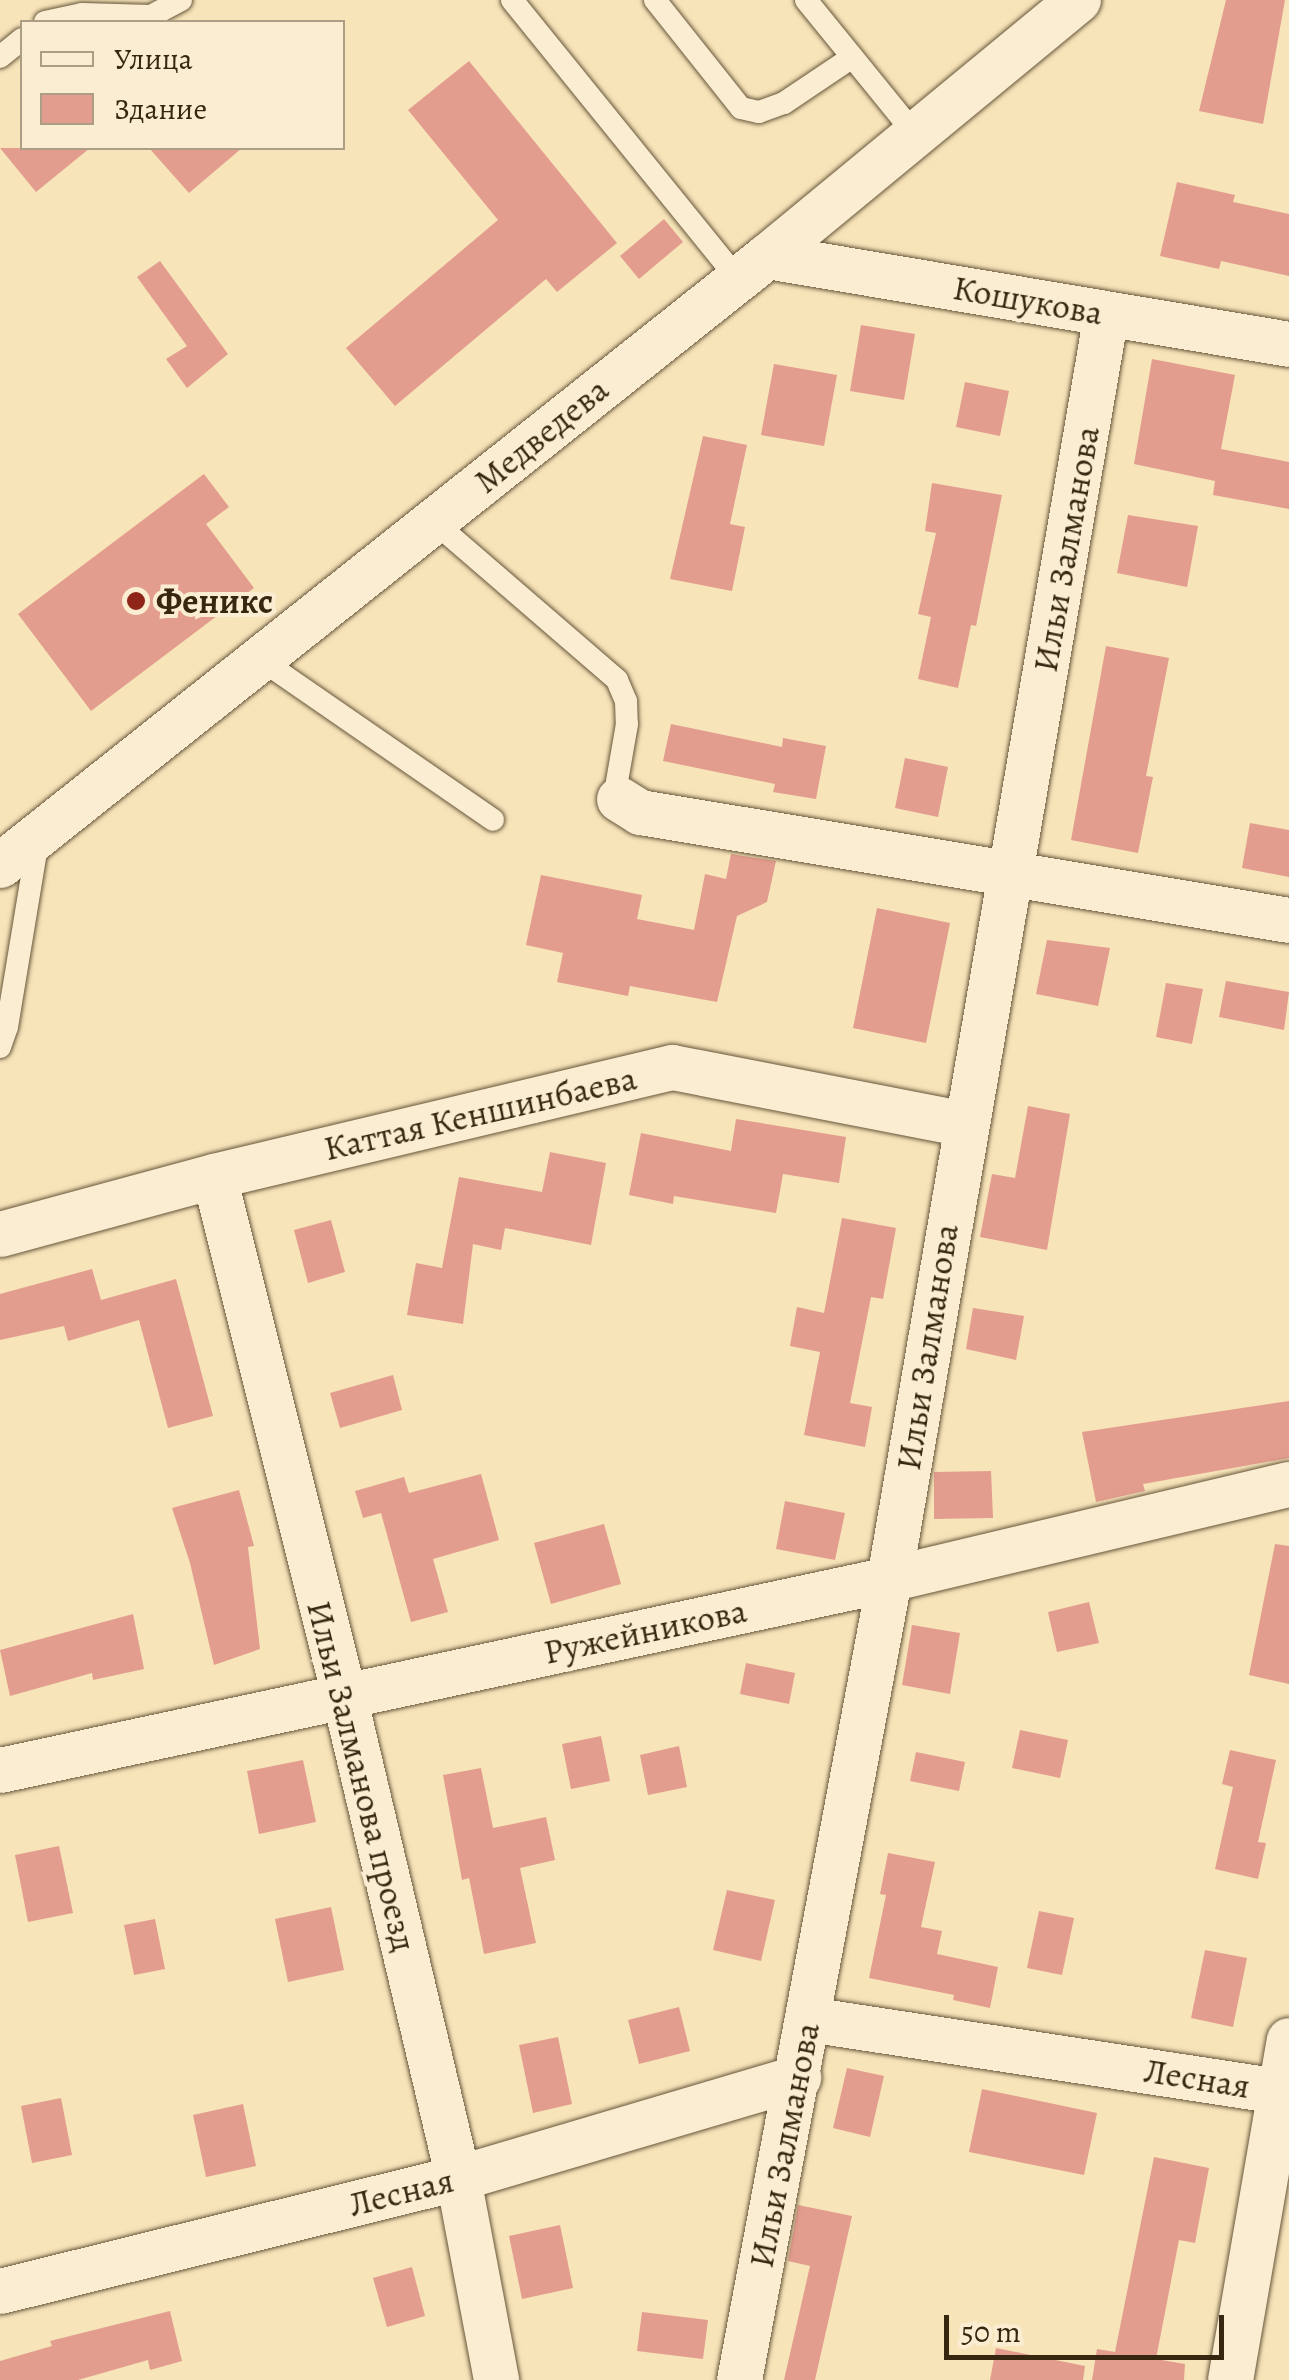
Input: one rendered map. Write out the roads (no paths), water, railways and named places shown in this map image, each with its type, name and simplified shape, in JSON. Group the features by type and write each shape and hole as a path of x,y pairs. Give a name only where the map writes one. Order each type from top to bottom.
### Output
{"street":[{"name":"Медведева","path":"0,865 752,267 1078,0"},
{"name":"Кошукова","path":"752,267 1106,313 1289,344"},
{"name":"Ильи Залманова","path":"739,2380 889,1579 1106,313"},
{"path":"619,799 640,812 1289,920"},
{"name":"Каттая Кеншинбаева","path":"0,1234 214,1176 672,1067 964,1124"},
{"name":"Ильи Залманова проезд","path":"214,1176 344,1696 458,2178 496,2380"},
{"name":"Ружейникова","path":"0,1770 889,1579 1289,1484"},
{"name":"Лесная","path":"808,2020 1285,2092"},
{"path":"1230,2380 1285,2092 1289,2040"},
{"name":"Лесная","path":"0,2292 458,2178 798,2077"}],"lane":[{"path":"54,20 82,14 151,16 181,0"},
{"path":"512,0 752,267"},
{"path":"655,0 741,108 759,112 784,103 851,58"},
{"path":"806,0 914,134"},
{"path":"0,56 20,41"},
{"path":"434,522 617,680 626,701 627,724 616,788 619,799"},
{"path":"260,659 494,820"},
{"path":"0,1047 7,1027 39,834"}],"place":[{"name":"Феникс","path":"136,601"}]}
